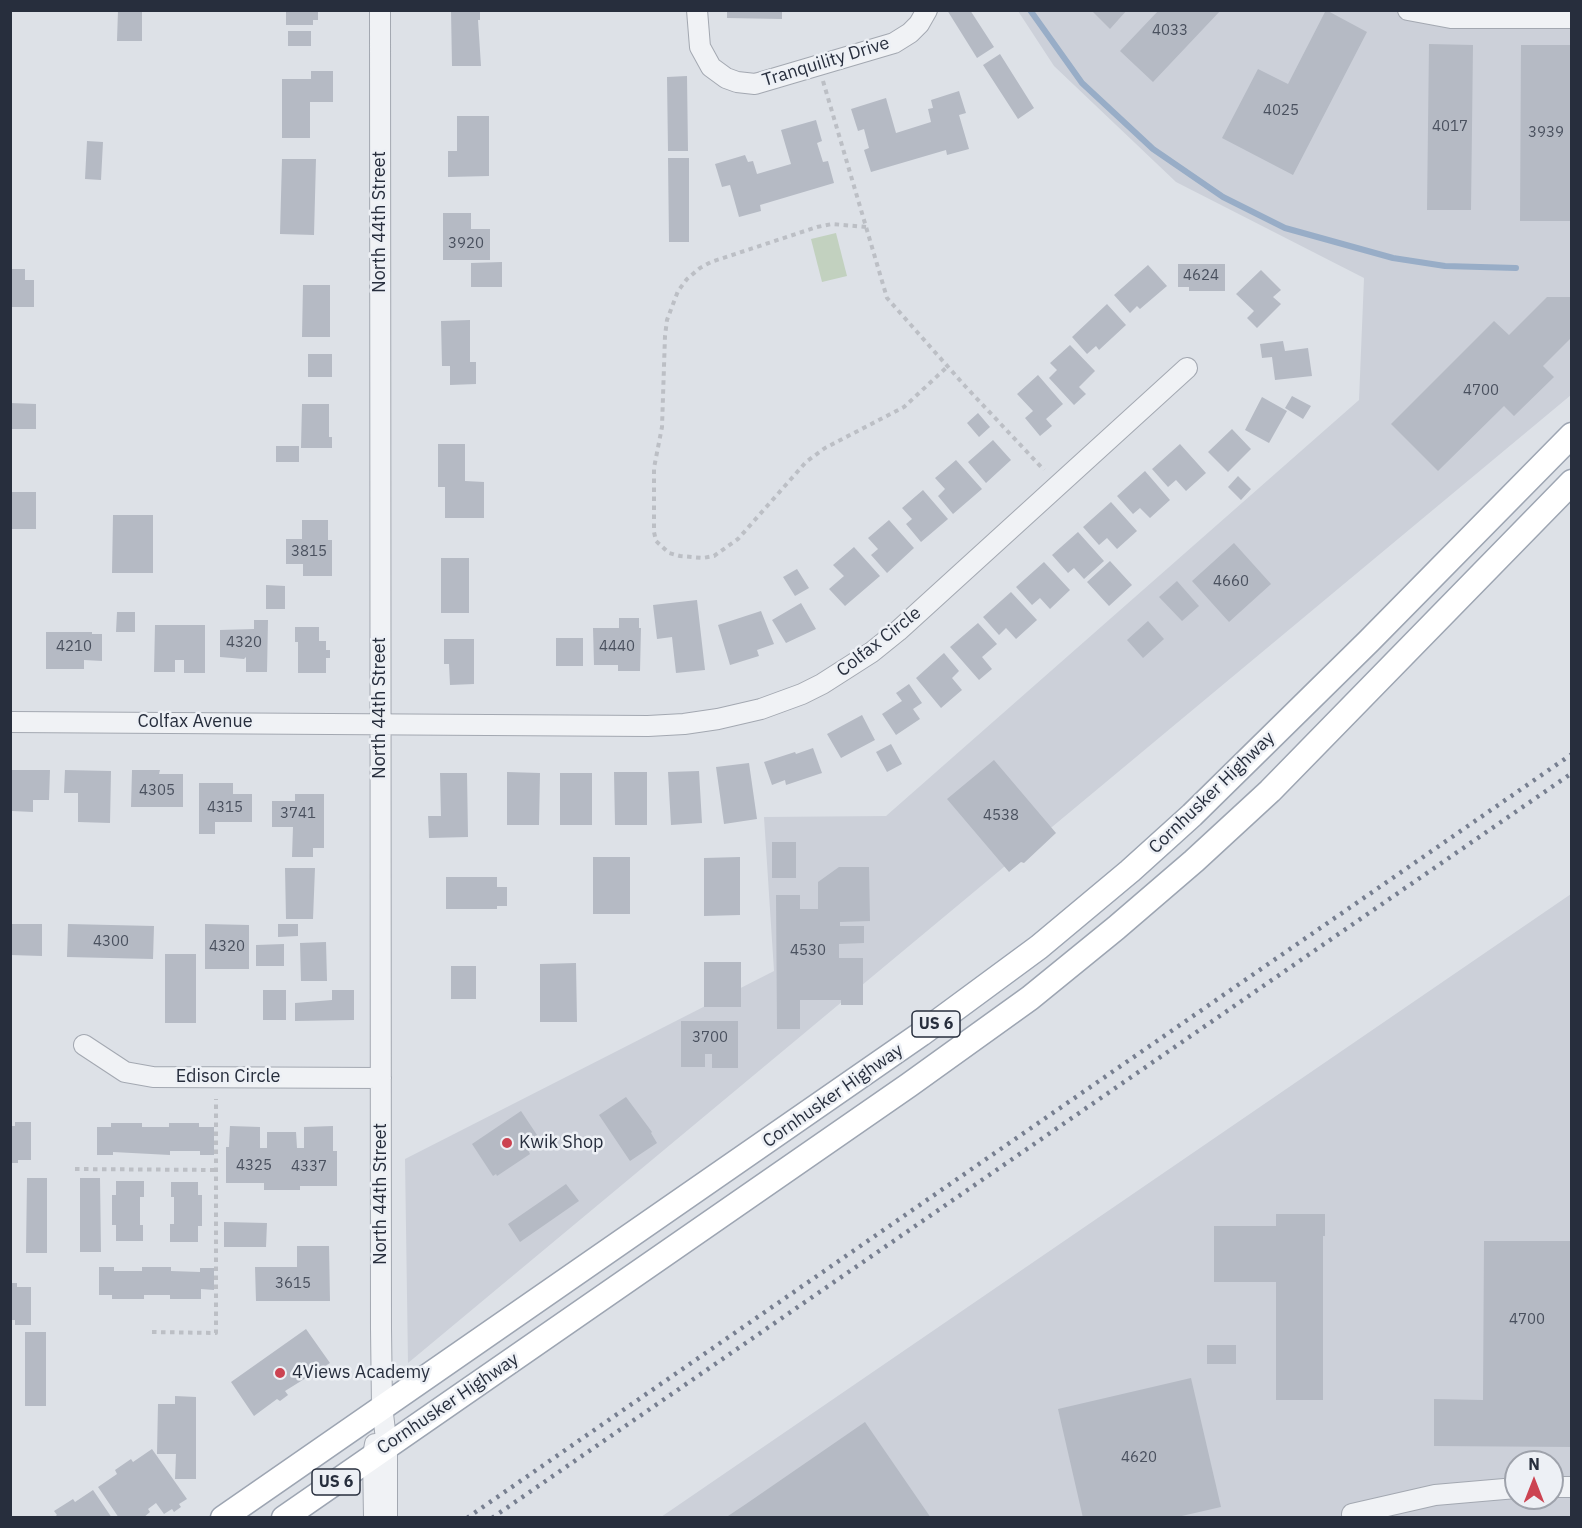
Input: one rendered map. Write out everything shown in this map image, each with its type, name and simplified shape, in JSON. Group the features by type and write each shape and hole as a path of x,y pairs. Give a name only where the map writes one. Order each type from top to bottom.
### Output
{"main road":[{"name":"Cornhusker Highway","path":"223,1518 921,1034 1039,947 1130,871 1192,815 1369,641 1572,435"},
{"name":"Cornhusker Highway","path":"284,1518 909,1085 1030,998 1194,861 1270,790 1567,489"}],"street":[{"name":"North 44th Street","path":"374,1518 382,1406 380,10"},
{"name":"Tranquility Drive","path":"697,10 697,30 704,57 715,70 737,82 755,84 894,43 915,28 927,10"},
{"path":"1408,10 1451,18 1572,18"},
{"name":"Colfax Circle","path":"380,724 648,726 684,724 740,714 802,694 849,668 898,631 1187,368"},
{"name":"Colfax Avenue","path":"10,722 380,724"},
{"name":"Edison Circle","path":"84,1045 125,1072 153,1077 381,1078"},
{"name":"North 44th Street","path":"380,1451 387,1518"},
{"path":"1352,1514 1435,1495 1504,1489"}],"path":[{"path":"819,66 886,298 1044,470"},
{"path":"866,227 832,224 817,227 711,262 687,279 678,291 667,320 665,336 662,428 654,468 656,541 669,553 680,556 703,558 714,556 738,539 806,462 825,448 904,407 947,367"},
{"path":"152,1332 216,1333 216,1099"},
{"path":"75,1169 216,1170"}],"shaded area":[{"path":"1018,11 1571,11 1571,395 408,1363 405,1159 774,971 764,817 886,816 1359,400 1364,278 1176,182 1054,66"},
{"path":"1571,894 1571,1517 661,1517"}],"green space":[{"path":"836,233 847,276 822,282 811,239"}],"building":[{"path":"118,10 142,10 142,41 117,41"},
{"path":"286,10 318,10 318,20 313,20 313,25 286,25"},
{"path":"451,10 480,10 480,20 478,20 481,66 452,66"},
{"path":"727,10 782,10 782,19 727,18"},
{"path":"947,10 970,10 994,47 977,58"},
{"path":"1091,10 1127,10 1110,29"},
{"path":"1159,10 1221,10 1153,82 1120,51"},
{"path":"1326,10 1367,32 1293,175 1222,138 1258,69 1288,84"},
{"path":"288,31 311,31 311,46 288,46"},
{"path":"1429,44 1473,45 1471,210 1427,210"},
{"path":"1521,45 1572,45 1572,221 1520,221"},
{"path":"1000,54 1034,108 1018,119 983,65"},
{"path":"311,71 333,71 333,102 310,102 310,138 282,138 282,79 311,79"},
{"path":"687,76 688,151 668,151 667,77"},
{"path":"959,91 966,113 959,115 969,149 947,155 946,150 871,172 864,150 869,148 864,129 858,131 851,109 886,98 896,133 931,122 928,109 933,108 931,100"},
{"path":"457,116 489,116 489,176 448,177 448,151 457,151"},
{"path":"816,120 822,141 817,143 823,162 828,161 834,183 760,205 761,211 739,217 730,185 722,187 715,164 745,155 748,162 753,161 757,174 791,164 781,130"},
{"path":"87,141 103,142 101,180 85,179"},
{"path":"668,158 689,158 689,242 669,242"},
{"path":"282,159 316,159 314,235 280,234"},
{"path":"443,213 471,213 471,229 490,229 490,260 443,260"},
{"path":"502,262 502,287 471,287 471,263"},
{"path":"1178,264 1225,264 1225,291 1189,291 1189,287 1178,287"},
{"path":"1148,265 1167,286 1140,309 1137,306 1130,313 1114,295"},
{"path":"10,269 25,269 25,280 34,280 34,307 10,307"},
{"path":"1261,270 1281,290 1273,297 1281,304 1257,328 1247,318 1254,311 1236,294"},
{"path":"303,285 330,285 330,337 302,337"},
{"path":"1547,297 1572,297 1572,337 1543,366 1554,377 1514,416 1504,406 1438,471 1391,424 1494,321 1509,335"},
{"path":"1107,304 1126,325 1099,350 1096,346 1087,354 1072,337"},
{"path":"470,320 470,362 476,362 476,384 450,385 450,366 442,366 441,321"},
{"path":"1283,341 1285,351 1308,348 1312,376 1275,380 1272,357 1262,358 1260,344"},
{"path":"1070,345 1095,371 1079,387 1086,394 1074,405 1049,378 1057,370 1050,363"},
{"path":"308,354 332,354 332,377 308,377"},
{"path":"1038,375 1063,404 1046,419 1052,426 1040,436 1025,418 1033,411 1017,394"},
{"path":"1292,396 1311,406 1303,419 1285,408"},
{"path":"1262,397 1287,411 1269,443 1245,430"},
{"path":"10,403 36,404 36,429 10,429"},
{"path":"302,404 329,404 329,437 332,437 332,448 301,448"},
{"path":"978,413 990,427 979,437 967,423"},
{"path":"1232,429 1251,449 1228,472 1208,452"},
{"path":"993,440 1011,460 986,483 968,462"},
{"path":"438,444 465,444 465,481 484,482 484,518 445,518 445,487 438,487"},
{"path":"1180,444 1206,473 1186,491 1176,480 1168,487 1152,469"},
{"path":"276,446 299,446 299,462 276,462"},
{"path":"956,460 982,489 953,514 938,496 945,489 935,478"},
{"path":"1145,471 1170,500 1150,518 1140,508 1133,514 1117,496"},
{"path":"1238,476 1251,489 1241,500 1228,487"},
{"path":"923,490 948,519 921,542 906,524 912,519 902,508"},
{"path":"10,492 36,492 36,529 10,529"},
{"path":"1111,502 1137,531 1117,549 1107,538 1099,545 1083,527"},
{"path":"113,515 153,515 153,573 112,573"},
{"path":"302,520 328,520 328,540 332,540 332,576 303,576 303,564 286,564 286,539 302,539"},
{"path":"889,520 914,548 887,573 871,555 878,549 868,538"},
{"path":"1078,532 1104,561 1084,579 1074,568 1068,573 1052,555"},
{"path":"1234,543 1271,584 1229,622 1192,581"},
{"path":"854,547 880,576 845,606 829,589 844,576 833,565"},
{"path":"441,558 469,558 469,613 441,613"},
{"path":"1110,561 1132,585 1109,606 1087,582"},
{"path":"1044,562 1070,590 1050,609 1040,598 1032,605 1016,587"},
{"path":"797,569 809,588 795,596 783,577"},
{"path":"1177,581 1199,606 1182,621 1159,597"},
{"path":"266,585 285,586 285,609 266,609"},
{"path":"1011,592 1037,620 1016,639 1006,628 999,635 983,617"},
{"path":"697,600 705,670 676,673 672,637 657,639 653,605"},
{"path":"801,603 816,629 786,643 772,620"},
{"path":"761,611 774,644 757,650 759,656 730,665 718,625"},
{"path":"117,612 135,612 135,632 116,632"},
{"path":"619,618 639,618 639,628 641,628 640,671 618,671 618,665 594,665 593,628 619,628"},
{"path":"254,620 268,620 267,672 246,672 246,657 244,659 220,657 220,630 254,629"},
{"path":"1148,621 1164,639 1143,658 1127,640"},
{"path":"978,623 997,644 982,657 992,669 979,680 950,647"},
{"path":"155,625 205,625 205,673 184,673 184,660 175,660 175,672 154,672"},
{"path":"295,627 319,627 319,641 326,641 326,650 330,650 330,658 326,658 326,673 298,673 298,642 295,642"},
{"path":"46,632 102,634 102,661 84,660 84,669 46,669"},
{"path":"556,638 583,638 583,666 556,666"},
{"path":"444,639 474,639 474,684 450,685 449,664 444,664"},
{"path":"944,653 959,671 952,678 962,690 941,708 916,678"},
{"path":"909,684 922,703 913,709 920,719 896,735 882,714 902,701 896,693"},
{"path":"862,715 875,740 841,758 827,734"},
{"path":"891,744 902,764 887,772 876,752"},
{"path":"813,748 822,773 786,785 785,780 772,785 764,762"},
{"path":"994,760 1056,833 1024,863 1021,862 1009,872 947,799"},
{"path":"749,763 757,819 724,824 716,767"},
{"path":"10,770 50,770 49,800 33,800 33,812 12,811"},
{"path":"65,770 111,771 110,823 78,822 78,793 64,793"},
{"path":"132,770 160,770 159,774 183,774 183,807 131,807"},
{"path":"699,771 702,823 671,825 668,772"},
{"path":"507,772 540,773 539,825 507,825"},
{"path":"614,772 647,772 647,825 615,825"},
{"path":"440,773 467,773 468,837 429,838 428,816 441,816"},
{"path":"560,773 592,773 592,825 560,825"},
{"path":"199,783 233,783 233,794 252,794 252,822 215,822 215,834 199,834"},
{"path":"295,794 324,794 324,848 313,848 313,857 292,857 293,827 272,827 272,801 295,801"},
{"path":"772,842 796,842 796,878 772,878"},
{"path":"593,857 630,857 630,914 593,914"},
{"path":"740,857 740,915 704,916 704,858"},
{"path":"839,867 869,867 870,921 840,922 840,926 864,926 864,943 839,944 839,958 863,958 863,1005 841,1005 841,1000 800,1000 800,1029 777,1029 776,895 800,895 800,909 818,909 818,882"},
{"path":"285,868 315,868 313,919 286,919"},
{"path":"446,877 497,877 497,887 507,887 507,906 497,906 497,909 446,909"},
{"path":"10,924 42,924 42,956 10,955"},
{"path":"68,924 154,926 153,959 67,957"},
{"path":"205,924 249,925 249,969 205,969"},
{"path":"278,924 298,924 298,936 278,937"},
{"path":"326,942 327,981 301,981 300,943"},
{"path":"284,944 284,966 256,966 256,945"},
{"path":"165,954 196,954 196,1023 165,1023"},
{"path":"704,962 741,962 741,1007 704,1007"},
{"path":"576,963 577,1022 540,1022 540,964"},
{"path":"451,966 476,966 476,999 451,999"},
{"path":"263,990 286,990 286,1020 263,1020"},
{"path":"332,990 354,990 354,1020 295,1021 295,1003 332,1000"},
{"path":"681,1021 738,1021 738,1068 712,1068 712,1054 705,1054 705,1067 681,1067"},
{"path":"626,1097 652,1132 657,1143 630,1161 599,1115"},
{"name":"Kwik Shop","path":"521,1111 541,1141 528,1150 530,1154 497,1176 496,1174 493,1176 472,1144"},
{"path":"15,1122 31,1122 31,1160 18,1160 18,1163 10,1163 10,1126 15,1126"},
{"path":"111,1123 142,1123 142,1127 169,1127 169,1123 199,1123 199,1127 214,1127 214,1155 200,1155 200,1151 170,1151 170,1155 113,1152 113,1155 97,1155 97,1127 111,1127"},
{"path":"230,1126 260,1127 260,1148 267,1148 267,1132 296,1132 297,1148 304,1148 304,1127 333,1126 333,1151 337,1151 337,1186 300,1186 300,1190 264,1190 264,1183 226,1183 226,1147 229,1147"},
{"path":"27,1178 47,1178 47,1253 26,1253"},
{"path":"80,1178 100,1178 101,1252 80,1252"},
{"path":"116,1181 144,1181 144,1197 140,1197 140,1225 143,1225 143,1241 116,1241 116,1225 112,1225 112,1195 116,1195"},
{"path":"171,1182 198,1182 198,1195 202,1195 202,1226 198,1226 198,1242 170,1242 170,1224 174,1224 174,1197 171,1197"},
{"path":"566,1184 579,1201 520,1242 508,1224"},
{"path":"1276,1214 1325,1214 1323,1400 1276,1400 1276,1282 1214,1282 1214,1226 1276,1226"},
{"path":"224,1222 267,1223 266,1247 224,1247"},
{"path":"1484,1241 1572,1241 1572,1447 1434,1446 1434,1399 1483,1400"},
{"path":"297,1246 329,1246 330,1301 256,1301 255,1267 297,1267"},
{"path":"99,1267 114,1267 114,1271 142,1271 142,1267 171,1267 171,1271 200,1272 200,1268 214,1268 214,1290 201,1289 201,1299 170,1299 170,1295 144,1295 144,1299 112,1299 112,1295 99,1295"},
{"path":"10,1283 17,1283 17,1287 31,1287 31,1325 15,1325 15,1320 10,1320"},
{"name":"4Views Academy","path":"306,1329 330,1363 285,1391 288,1395 280,1401 277,1399 254,1416 231,1382"},
{"path":"25,1332 46,1332 46,1406 25,1406"},
{"path":"1207,1345 1236,1345 1236,1364 1207,1364"},
{"path":"1191,1378 1221,1507 1173,1518 1083,1518 1058,1409"},
{"path":"175,1396 196,1397 196,1479 175,1479 176,1454 157,1454 158,1404 175,1404"},
{"path":"865,1422 931,1518 725,1518 746,1504"},
{"path":"152,1449 187,1499 179,1504 181,1507 174,1512 172,1509 164,1514 156,1503 148,1509 150,1512 143,1518 119,1518 98,1487 117,1474 115,1470 131,1459 133,1462"},
{"path":"93,1490 112,1518 53,1518 57,1515 54,1511 73,1499 75,1502"}],"waterway":[{"path":"1030,10 1082,83 1153,149 1223,197 1285,228 1393,258 1445,266 1516,268"}],"railway":[{"path":"467,1518 1572,754"},
{"path":"492,1518 1572,773"}],"place":[{"name":"Kwik Shop","path":"507,1143"},
{"name":"4Views Academy","path":"280,1373"}]}
